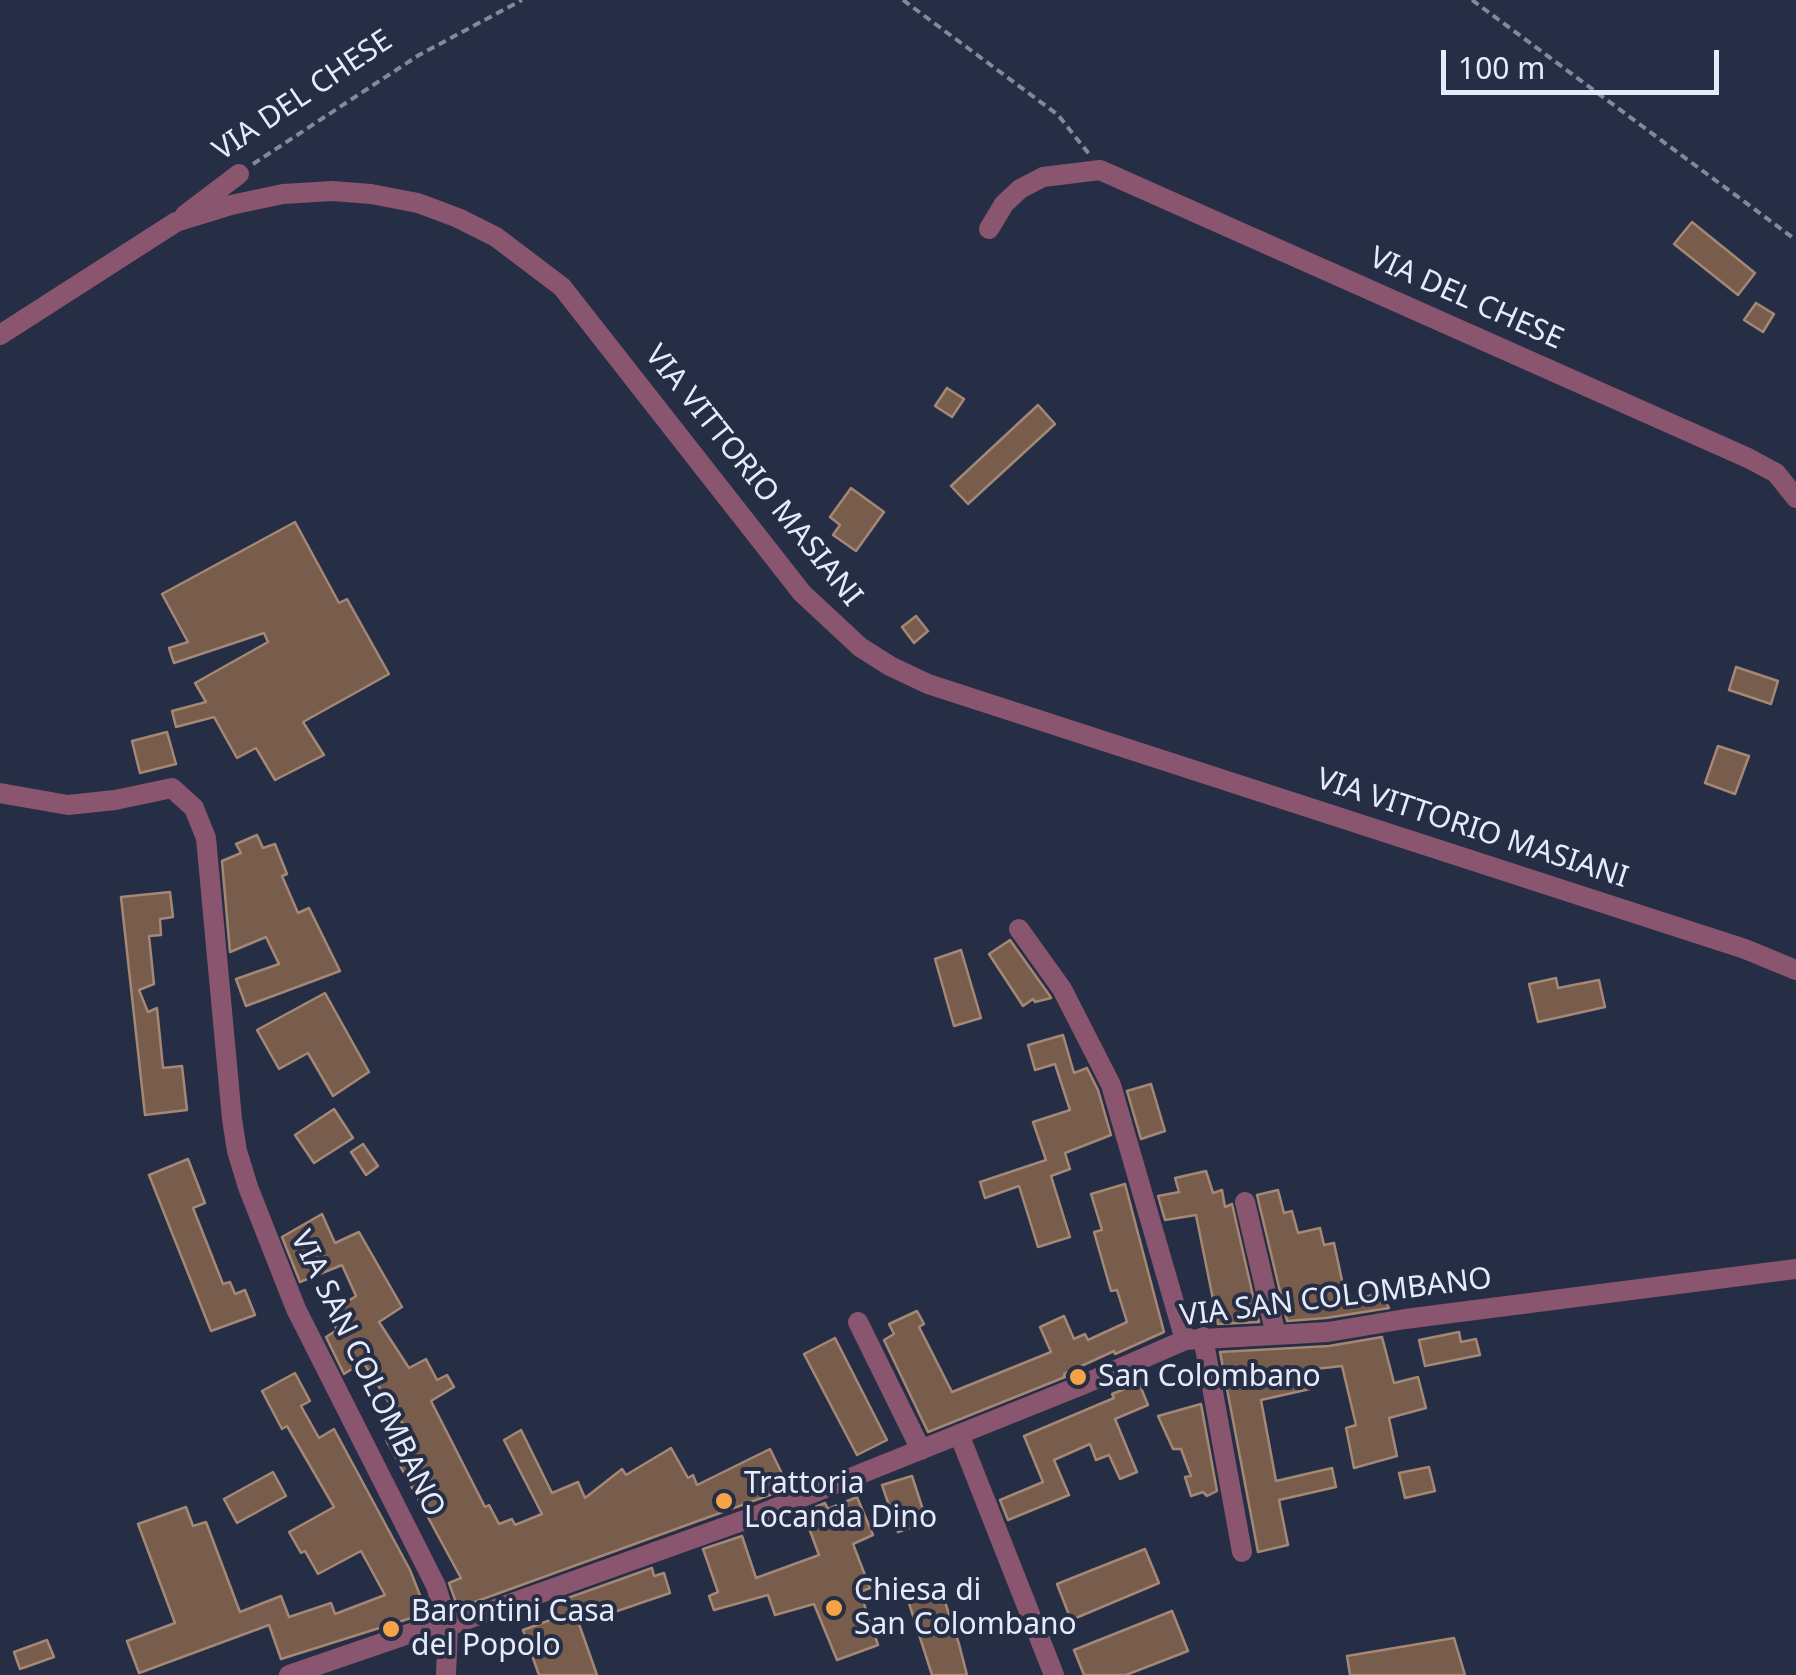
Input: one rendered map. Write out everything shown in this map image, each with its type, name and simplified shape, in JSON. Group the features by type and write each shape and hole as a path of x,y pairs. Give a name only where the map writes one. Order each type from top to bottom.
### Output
{"street":[{"name":"VIA DEL CHESE","path":"1100,170 1748,458 1776,473 1796,498"},
{"path":"990,229 1004,204 1020,189 1043,177 1100,170"},
{"name":"VIA DEL CHESE","path":"176,222 239,174"},
{"name":"VIA VITTORIO MASIANI","path":"0,335 176,222 266,198 332,191 418,203 458,218 524,256 562,287 802,594 860,648 890,666 928,684 1745,949 1796,970"},
{"name":"VIA SAN COLOMBANO","path":"0,793 68,805 172,788 194,808 206,838 232,1119 248,1187 296,1309 436,1586 448,1626 753,1517 1194,1339 1328,1332 1795,1269"},
{"path":"1019,929 1062,989 1111,1086 1194,1339 1242,1552"},
{"path":"1245,1202 1276,1335"},
{"path":"858,1322 921,1450"},
{"path":"959,1434 1054,1675"},
{"path":"289,1675 424,1629 448,1626 446,1675"}],"path":[{"name":"VIA DEL CHESE","path":"239,174 419,54 522,0"},
{"path":"903,0 1058,115 1100,170"},
{"path":"1472,0 1796,240"}],"building":[{"path":"1692,222 1755,273 1738,295 1674,244"},
{"path":"1756,303 1774,314 1763,332 1744,320"},
{"path":"947,388 964,399 952,417 935,406"},
{"path":"1038,405 1055,424 968,504 951,486"},
{"path":"851,488 884,512 856,551 833,535 840,525 830,517"},
{"path":"295,522 339,603 347,599 389,674 303,722 324,755 275,780 256,748 237,758 214,717 176,727 172,711 206,702 195,683 268,642 264,633 174,663 169,648 188,642 162,594"},
{"path":"916,616 928,631 914,643 902,627"},
{"path":"1736,667 1778,681 1771,704 1729,690"},
{"path":"167,732 176,764 140,773 132,741"},
{"path":"1718,746 1749,756 1735,794 1705,783"},
{"path":"257,835 263,848 275,844 287,874 282,876 298,913 309,908 340,971 246,1006 236,979 279,964 266,937 230,952 222,861 241,853 236,844"},
{"path":"170,892 173,917 160,919 161,935 149,936 154,984 139,990 148,1012 157,1008 163,1068 182,1066 187,1110 145,1115 121,897"},
{"path":"1010,940 1051,998 1035,1002 1033,999 1023,1006 989,954"},
{"path":"961,950 981,1018 954,1026 935,959"},
{"path":"1556,978 1558,988 1599,980 1605,1007 1538,1022 1529,984"},
{"path":"325,993 369,1072 333,1096 308,1053 279,1069 257,1030"},
{"path":"1063,1035 1074,1073 1087,1068 1098,1090 1111,1135 1065,1153 1070,1169 1051,1176 1070,1237 1038,1247 1019,1186 985,1198 980,1182 1046,1160 1033,1122 1070,1110 1055,1064 1035,1070 1028,1045"},
{"path":"1151,1084 1165,1131 1141,1139 1127,1091"},
{"path":"334,1109 353,1138 314,1163 295,1135"},
{"path":"363,1144 378,1166 366,1175 351,1152"},
{"path":"188,1159 205,1203 193,1208 223,1284 230,1282 235,1294 245,1290 255,1315 211,1331 149,1175"},
{"path":"1206,1171 1213,1193 1222,1190 1225,1207 1232,1204 1259,1322 1218,1324 1196,1215 1165,1220 1158,1196 1179,1192 1175,1178"},
{"path":"1125,1184 1164,1332 928,1432 884,1340 894,1334 889,1324 917,1311 924,1324 919,1327 952,1392 1051,1352 1040,1327 1064,1316 1074,1339 1085,1334 1088,1340 1127,1322 1117,1290 1111,1291 1094,1232 1102,1230 1091,1194"},
{"path":"1278,1190 1284,1213 1292,1211 1298,1233 1320,1228 1324,1245 1334,1243 1347,1304 1380,1292 1389,1308 1287,1321 1257,1195"},
{"path":"322,1214 335,1243 359,1232 402,1307 379,1322 409,1368 426,1359 437,1380 447,1375 454,1387 431,1401 485,1507 489,1505 499,1524 512,1519 515,1525 542,1514 504,1440 521,1430 552,1493 578,1482 585,1498 622,1469 626,1475 671,1448 688,1478 693,1475 697,1485 770,1449 789,1488 458,1608 449,1583 461,1578 386,1440 406,1429 363,1362 344,1374 326,1337 337,1330 328,1314 356,1296 342,1265 300,1282 282,1237"},
{"path":"1459,1332 1461,1342 1476,1339 1480,1355 1425,1366 1419,1340"},
{"path":"1382,1337 1394,1383 1418,1377 1426,1408 1389,1418 1397,1456 1354,1468 1346,1428 1356,1425 1342,1366 1306,1370 1310,1389 1261,1400 1276,1481 1332,1468 1336,1487 1279,1500 1288,1545 1258,1552 1220,1352 1329,1346"},
{"path":"835,1338 887,1440 857,1455 804,1354"},
{"path":"295,1373 310,1401 301,1406 319,1438 334,1429 410,1570 427,1613 281,1659 269,1625 139,1673 127,1641 175,1623 138,1524 186,1507 193,1526 206,1522 240,1612 281,1596 289,1617 331,1603 335,1614 385,1595 361,1551 318,1574 289,1532 334,1507 287,1426 282,1429 262,1391"},
{"path":"1139,1383 1148,1405 1115,1419 1137,1472 1120,1479 1109,1455 1096,1460 1090,1444 1054,1460 1069,1495 1008,1520 1000,1500 1043,1482 1024,1436 1114,1398 1112,1394"},
{"path":"1201,1404 1217,1491 1207,1496 1203,1492 1191,1496 1185,1477 1191,1476 1181,1449 1173,1449 1158,1416"},
{"path":"1429,1467 1435,1491 1405,1498 1399,1473"},
{"path":"273,1472 286,1496 237,1523 224,1499"},
{"path":"912,1476 927,1522 898,1532 882,1485"},
{"path":"857,1497 873,1535 853,1544 870,1588 860,1592 878,1645 837,1660 814,1604 775,1615 768,1595 714,1610 709,1596 718,1592 703,1549 742,1536 756,1578 819,1555 803,1512 825,1503 828,1509"},
{"path":"1145,1549 1159,1583 1071,1620 1057,1584"},
{"path":"652,1568 654,1576 664,1573 670,1593 579,1624 597,1675 539,1675 523,1630 556,1618 551,1604"},
{"path":"939,1584 967,1675 932,1675 906,1594"},
{"path":"1172,1611 1188,1651 1126,1675 1084,1675 1074,1650"},
{"path":"1454,1638 1465,1675 1350,1675 1347,1656"},
{"path":"47,1640 54,1657 20,1669 14,1652"}],"place":[{"name":"San Colombano","path":"1078,1377"},
{"name":"Trattoria Locanda Dino","path":"724,1501"},
{"name":"Chiesa di San Colombano","path":"834,1608"},
{"name":"Barontini Casa del Popolo","path":"391,1629"}]}
